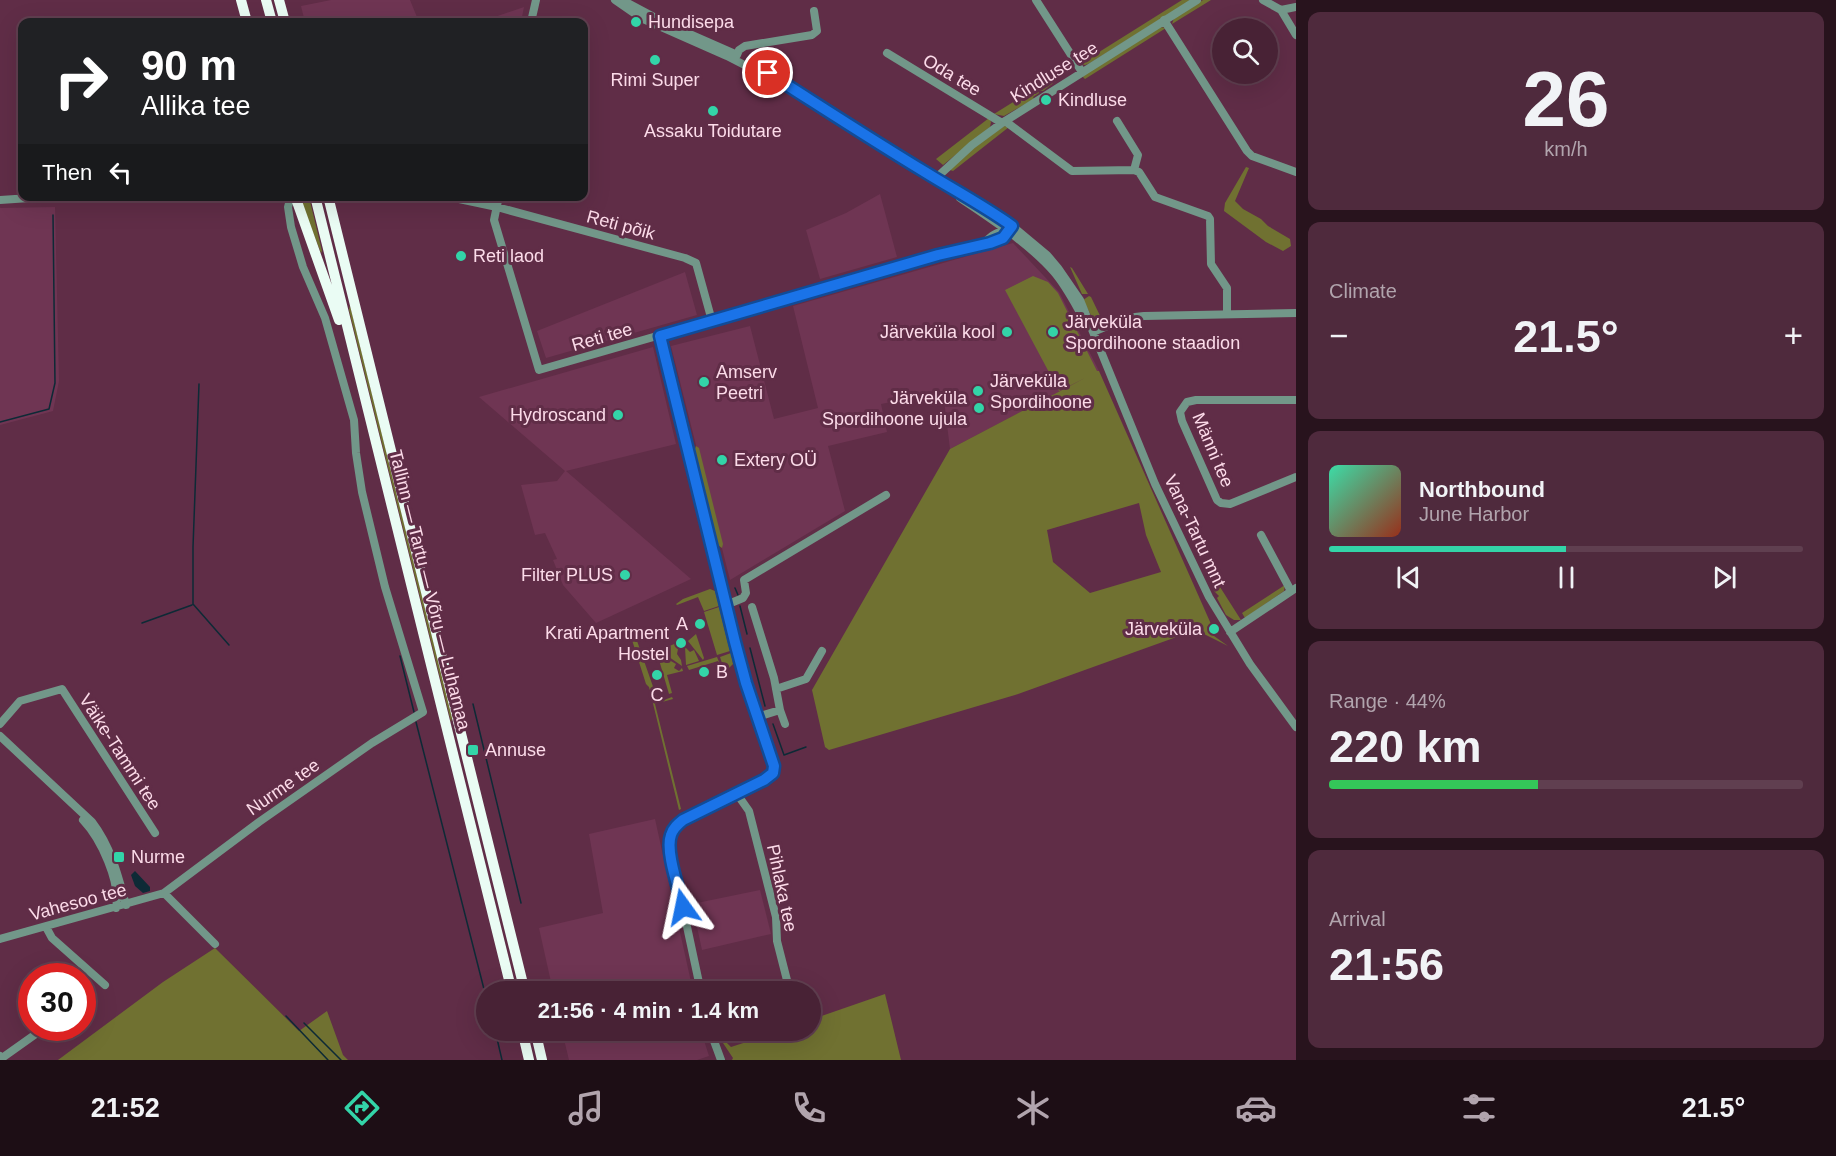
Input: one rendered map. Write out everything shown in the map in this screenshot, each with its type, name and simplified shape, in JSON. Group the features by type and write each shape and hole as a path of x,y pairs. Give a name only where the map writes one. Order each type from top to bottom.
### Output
{"highway":[{"path":"241,0 247,18"},
{"path":"266,0 271,18"},
{"path":"279,0 284,18"},
{"path":"295,201 339,319 350,358 359,374"},
{"name":"Tallinn — Tartu — Võru — Luhamaa","path":"316,201 509,981"},
{"name":"Tallinn — Tartu — Võru — Luhamaa","path":"329,201 522,981"},
{"path":"525,1041 529,1060"},
{"path":"538,1041 543,1060"}],"street":[{"path":"532,18 536,0"},
{"name":"Vana-Tartu mnt","path":"615,0 649,21 727,56 795,92"},
{"name":"Vana-Tartu mnt","path":"622,0 669,25 737,55 768,73 935,179 987,209 1009,229 1047,255 1080,300 1155,484 1200,580 1270,694 1296,727"},
{"path":"1036,0 1082,72"},
{"name":"Kindluse tee","path":"935,179 972,145 1003,122 1197,0"},
{"path":"1263,0 1281,10 1296,35"},
{"path":"1281,10 1296,7"},
{"path":"737,55 739,50 745,46 812,35 817,31 814,11"},
{"path":"1164,20 1246,151 1252,156 1296,172"},
{"name":"Oda tee","path":"887,53 1003,122 1072,171 1134,170"},
{"path":"1118,121 1138,155 1134,170 1139,172 1155,197 1204,213 1210,219 1211,264 1227,288 1227,314"},
{"path":"0,195 18,195"},
{"path":"0,200 18,199"},
{"name":"Nurme tee","path":"164,893 259,822 372,743 423,712 385,587 370,524 356,453 354,420 325,318 303,267 291,226 288,207 291,201"},
{"name":"Reti põik","path":"469,201 696,263 712,321"},
{"name":"Reti tee","path":"498,201 494,220 539,370 1003,238 1009,229"},
{"path":"1093,332 1130,317 1296,313"},
{"path":"660,336 726,605 757,717 772,759 773,773 764,780 683,820 674,828 670,839 670,852 699,981"},
{"name":"Männi tee","path":"1296,400 1196,400 1187,402 1180,412 1217,500 1221,503 1230,504 1296,477"},
{"path":"726,605 743,598 746,593 744,580 886,495"},
{"path":"1230,632 1293,590 1261,535"},
{"path":"752,607 785,724"},
{"path":"776,689 806,679 822,651"},
{"name":"Väike-Tammi tee","path":"0,724 20,701 62,689 155,833"},
{"path":"757,717 780,710"},
{"path":"0,736 92,822 102,835 113,859 126,905"},
{"name":"Pihlaka tee","path":"737,794 749,812 776,916 777,941 787,981"},
{"path":"71,804 96,837 105,855 117,890 116,908"},
{"path":"164,893 215,945"},
{"name":"Vahesoo tee","path":"0,939 164,893"},
{"path":"46,927 52,938 105,985"},
{"path":"0,1056 2,1058 26,1041"},
{"path":"714,1041 721,1060"}],"shaded area":[{"path":"331,0 410,0 417,18 304,18 301,6"},
{"path":"1182,0 1191,0 1090,63 1080,64"},
{"path":"1203,0 1211,0 1172,24 1174,18"},
{"path":"524,7 522,18 492,18"},
{"path":"1160,27 1166,28 1085,79 1082,76"},
{"path":"1069,67 1069,71 1043,91 1038,91 1034,99 1004,116 994,114"},
{"path":"989,118 990,127 943,165 936,159"},
{"path":"1004,126 1009,127 953,171 950,170 964,155"},
{"path":"1246,167 1249,168 1235,201 1243,209 1290,239 1291,246 1283,251 1266,242 1224,211 1225,203"},
{"path":"880,194 897,257 820,279 806,230 846,213"},
{"path":"301,201 310,201 321,253"},
{"path":"55,207 59,381 53,411 0,425 0,208"},
{"path":"1013,243 1059,292 1099,371 950,449 943,392 881,404 887,432 828,446 845,511 730,580 671,346 750,326 774,419 818,408 793,306"},
{"path":"1070,267 1072,268 1088,294 1082,294"},
{"path":"685,272 697,315 546,358 537,331"},
{"path":"1033,276 1048,282 1058,293 1099,371 1211,624 1207,627 1214,636 1228,646 1196,630 1015,695 829,750 825,747 812,690 950,449 1085,378 1059,391 1005,290","holes":["1139,503 1146,535 1161,572 1090,593 1053,562 1047,530"]},
{"path":"1089,296 1104,324 1099,325 1093,319 1083,300"},
{"path":"350,305 452,717 451,722 349,310"},
{"path":"653,347 676,444 566,471 691,579 596,623 563,585 553,560 557,559 545,533 535,535 521,485 557,481 565,471 479,397"},
{"path":"695,446 696,449 696,446 699,448 723,544 722,548 715,543 692,452"},
{"path":"1285,585 1284,591 1245,618 1242,613"},
{"path":"1219,586 1241,620 1234,620 1226,615 1217,598 1219,596 1213,590"},
{"path":"710,589 715,591 719,606 704,611 698,597 676,604 683,599"},
{"path":"719,607 730,651 717,655 704,612"},
{"path":"696,634 704,658 703,660 688,641"},
{"path":"636,638 657,698 662,696 664,700 672,697 673,699 655,704 681,809 679,810 649,687 646,684 632,640"},
{"path":"677,643 677,654 682,666 659,650"},
{"path":"685,647 690,652 694,650 699,661 686,665"},
{"path":"657,653 676,664 674,668 679,671 682,668 683,671 667,675 672,693 669,694"},
{"path":"731,653 733,664 725,672 720,657"},
{"path":"717,657 723,672 718,661 689,670 687,666"},
{"path":"655,819 691,981 551,981 539,928 603,913 589,834"},
{"path":"760,890 771,934 702,950 692,904"},
{"path":"215,948 299,1031 327,1011 343,1055 348,1060 58,1060 84,1041 96,1041 96,1032 163,982"},
{"path":"885,994 901,1060 732,1060 733,1058 723,1043 726,1042 731,1047 749,1041 821,1041 821,1016"},
{"path":"564,1041 704,1041 709,1056 697,1060 569,1060"}],"water":[{"path":"135,871 150,887 150,891 143,893 135,886 131,875"}],"waterway":[{"path":"0,422 49,409 55,383 53,215"},
{"path":"199,384 193,604 229,645"},
{"path":"735,588 738,595"},
{"path":"142,623 192,605"},
{"path":"740,606 747,634"},
{"path":"750,648 765,706"},
{"path":"400,656 414,712"},
{"path":"473,704 521,903"},
{"path":"416,722 482,981"},
{"path":"773,724 784,755 806,747"},
{"path":"286,1016 328,1060"},
{"path":"304,1023 341,1060"},
{"path":"498,1041 502,1060"}],"place":[{"name":"Hundisepa","path":"636,22"},
{"name":"Rimi Super","path":"655,60"},
{"name":"Kindluse","path":"1046,100"},
{"name":"Assaku Toidutare","path":"713,111"},
{"name":"Reti laod","path":"461,256"},
{"name":"Järveküla kool","path":"1007,332"},
{"name":"Järveküla Spordihoone staadion","path":"1053,332"},
{"name":"Amserv Peetri","path":"704,382"},
{"name":"Järveküla Spordihoone","path":"978,391"},
{"name":"Järveküla Spordihoone ujula","path":"979,408"},
{"name":"Hydroscand","path":"618,415"},
{"name":"Extery OÜ","path":"722,460"},
{"name":"Filter PLUS","path":"625,575"},
{"name":"A","path":"700,624"},
{"name":"Järveküla","path":"1214,629"},
{"name":"Krati Apartment Hostel","path":"681,643"},
{"name":"B","path":"704,672"},
{"name":"C","path":"657,675"},
{"name":"Annuse","path":"473,750"},
{"name":"Nurme","path":"119,857"}],"route":[{"path":"683,907 670,852 671,832 683,820 769,777 773,773 774,766 746,683 735,642 660,336 938,255 990,243 1003,238 1012,226 768,73"}]}
